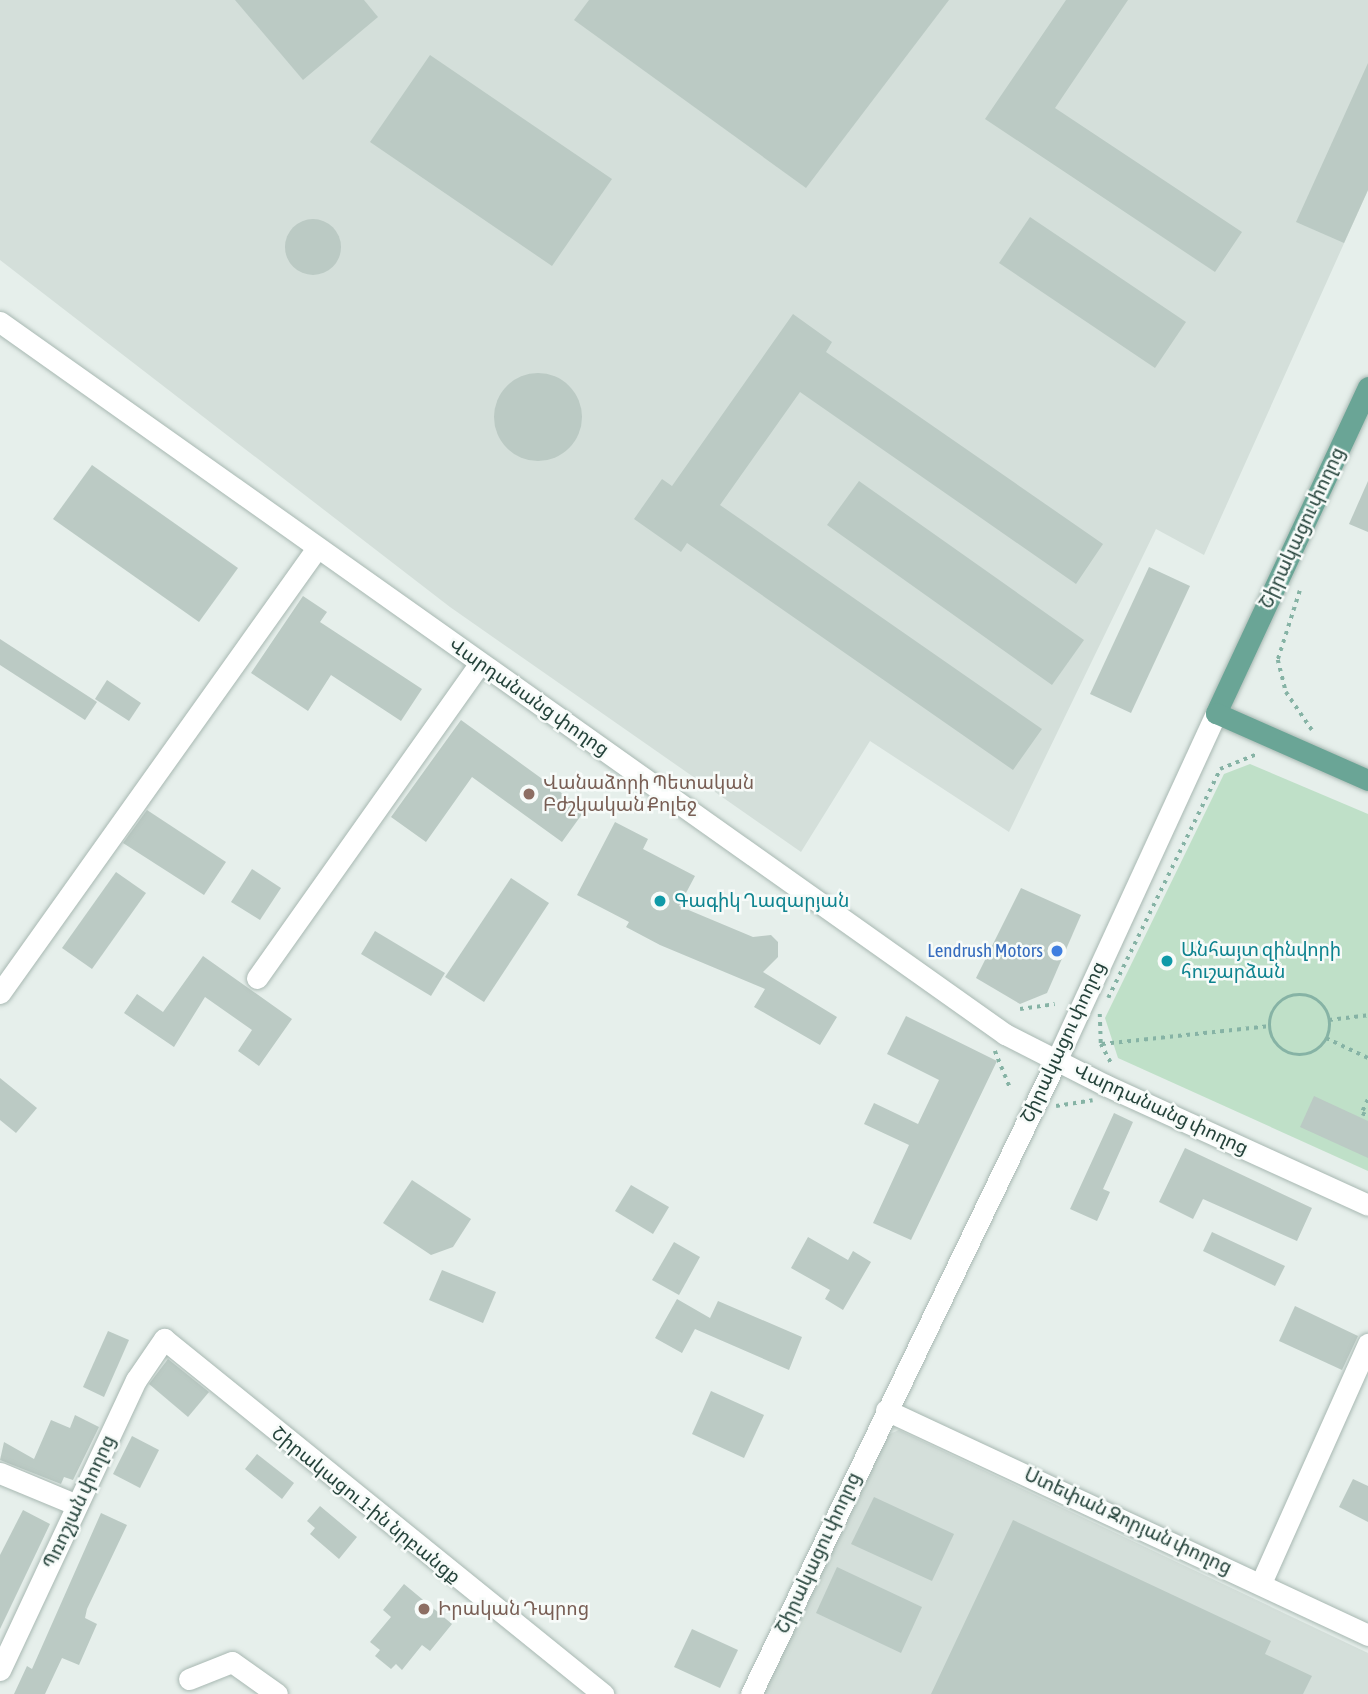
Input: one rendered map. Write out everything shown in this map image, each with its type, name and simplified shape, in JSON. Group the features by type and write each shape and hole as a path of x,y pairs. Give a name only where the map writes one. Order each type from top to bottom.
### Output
{"main road":[{"name":"Շիրակացու փողոց","path":"1216,713 1366,394"},
{"path":"1216,713 1368,780"}],"street":[{"name":"Վարդանանց փողոց","path":"0,322 1005,1034 1368,1206"},
{"path":"0,993 317,548"},
{"path":"257,978 480,663"},
{"name":"Շիրակացու փողոց","path":"751,1694 1057,1059 1216,713"},
{"name":"Պռոշյան փողոց","path":"0,1670 136,1380 164,1339"},
{"name":"Շիրակացու 1-ին նրբանցք","path":"164,1339 603,1694"},
{"path":"1261,1583 1368,1344"},
{"name":"Ստեփան Զորյան փողոց","path":"886,1410 1368,1635"},
{"path":"0,1473 77,1505"},
{"path":"189,1679 232,1662 277,1694"}],"path":[{"path":"1300,591 1278,660 1286,692 1312,730"},
{"path":"1114,1067 1105,1058 1101,1044 1100,1015 1220,769 1253,752"},
{"path":"1293,996 1312,998 1329,1020 1326,1038 1313,1052 1294,1054 1277,1044 1270,1026 1276,1007 1293,996"},
{"path":"1020,1009 1055,1004"},
{"path":"1329,1020 1368,1015"},
{"path":"1101,1044 1270,1026"},
{"path":"1326,1038 1368,1058"},
{"path":"995,1051 1011,1090"},
{"path":"1048,1108 1099,1099"},
{"path":"1368,1100 1362,1113 1368,1116"}],"shaded area":[{"path":"0,0 1368,0 1368,190 1204,555 1156,529 1009,832 870,741 801,852 450,607 0,260"},
{"path":"899,1430 1368,1653 1368,1694 756,1694 880,1438"}],"green space":[{"path":"1250,764 1368,814 1368,1171 1118,1058 1105,1018 1224,774"}],"building":[{"path":"235,0 364,0 378,17 303,80"},
{"path":"589,0 949,0 806,188 574,20"},
{"path":"1066,0 1128,0 1055,108 1242,232 1215,272 985,119"},
{"path":"430,55 612,179 552,266 370,142"},
{"path":"1368,63 1368,190 1344,243 1296,222"},
{"path":"1030,217 1186,322 1155,368 999,263"},
{"path":"313,219 324,221 333,227 339,236 339,258 333,267 324,273 313,275 302,273 293,267 287,258 285,247 287,236 293,227 302,221"},
{"path":"793,314 832,342 826,352 1103,544 1076,584 800,392 720,505 1042,729 1013,770 687,543 681,552 634,519 662,479 672,486"},
{"path":"538,373 555,377 569,386 578,400 582,417 578,434 569,448 555,457 538,461 521,457 507,448 498,434 494,417 498,400 507,386 521,377"},
{"path":"92,465 238,568 199,622 53,519"},
{"path":"859,481 1084,640 1052,685 827,525"},
{"path":"1368,481 1368,532 1349,524"},
{"path":"1149,567 1190,586 1131,713 1090,694"},
{"path":"303,596 327,612 320,622 422,689 401,721 331,675 308,711 251,673"},
{"path":"0,639 97,702 85,720 0,665"},
{"path":"107,680 141,703 129,721 95,699"},
{"name":"Վանաձորի Պետական Բժշկական Քոլեջ","path":"461,720 585,810 562,842 472,777 426,842 391,817"},
{"path":"147,810 226,862 204,895 123,843"},
{"path":"615,822 648,839 643,849 695,876 679,906 753,937 771,935 778,942 778,957 763,972 837,1017 820,1045 754,1007 765,989 660,945 626,927 629,922 577,895"},
{"path":"252,869 281,888 260,920 231,902"},
{"path":"116,872 146,893 92,969 62,948"},
{"path":"511,878 549,903 484,1002 445,977"},
{"path":"1021,888 1081,915 1047,993 1020,1004 976,978"},
{"path":"375,931 445,973 431,996 361,954"},
{"path":"203,956 292,1019 259,1066 238,1051 252,1030 205,997 174,1047 124,1013 137,994 163,1012"},
{"path":"906,1016 997,1061 911,1240 873,1223 909,1145 864,1124 874,1103 918,1124 939,1080 887,1054"},
{"path":"0,1078 37,1108 16,1133 0,1120"},
{"path":"1314,1096 1368,1121 1368,1158 1300,1127"},
{"path":"1114,1113 1133,1122 1103,1189 1110,1192 1097,1221 1070,1209"},
{"path":"1185,1148 1312,1208 1297,1241 1203,1199 1193,1219 1159,1202"},
{"path":"412,1180 471,1219 453,1247 431,1255 383,1223"},
{"path":"631,1185 669,1207 653,1234 615,1211"},
{"path":"1212,1232 1285,1266 1275,1286 1203,1251"},
{"path":"808,1237 848,1260 853,1251 871,1262 843,1310 825,1299 830,1290 791,1268"},
{"path":"674,1242 700,1257 679,1295 652,1280"},
{"path":"442,1270 496,1292 483,1323 429,1300"},
{"path":"677,1299 710,1318 718,1301 802,1337 789,1370 695,1329 682,1353 655,1338"},
{"path":"1295,1306 1358,1336 1342,1370 1279,1341"},
{"path":"108,1331 129,1340 104,1397 83,1387"},
{"path":"168,1359 209,1392 188,1417 149,1384"},
{"path":"711,1391 764,1415 744,1458 692,1434"},
{"path":"75,1415 99,1427 73,1480 64,1477 61,1484 0,1460 4,1442 34,1459 51,1420 70,1428"},
{"path":"132,1436 159,1450 140,1488 113,1474"},
{"path":"257,1454 294,1483 282,1499 245,1469"},
{"path":"1353,1479 1368,1486 1368,1522 1339,1507"},
{"path":"874,1497 954,1534 932,1581 851,1544"},
{"path":"320,1506 357,1537 339,1559 310,1534 315,1528 307,1521"},
{"path":"23,1510 50,1524 0,1629 0,1555"},
{"path":"101,1513 127,1525 87,1609 85,1618 97,1624 79,1665 62,1658 45,1694 14,1694 27,1666 32,1669"},
{"path":"1013,1520 1271,1641 1265,1654 1312,1676 1303,1694 931,1694"},
{"path":"837,1567 922,1607 901,1653 816,1613"},
{"path":"404,1584 452,1624 430,1651 422,1645 402,1670 396,1664 391,1669 375,1656 380,1650 370,1642 391,1617 383,1610"},
{"path":"692,1629 738,1650 720,1688 674,1667"}],"place":[{"name":"Վանաձորի Պետական Բժշկական Քոլեջ","path":"529,794"},
{"name":"Գագիկ Ղազարյան","path":"660,901"},
{"name":"Lendrush Motors","path":"1057,951"},
{"name":"Անհայտ զինվորի հուշարձան","path":"1167,961"},
{"name":"Իրական Դպրոց","path":"424,1609"}]}
